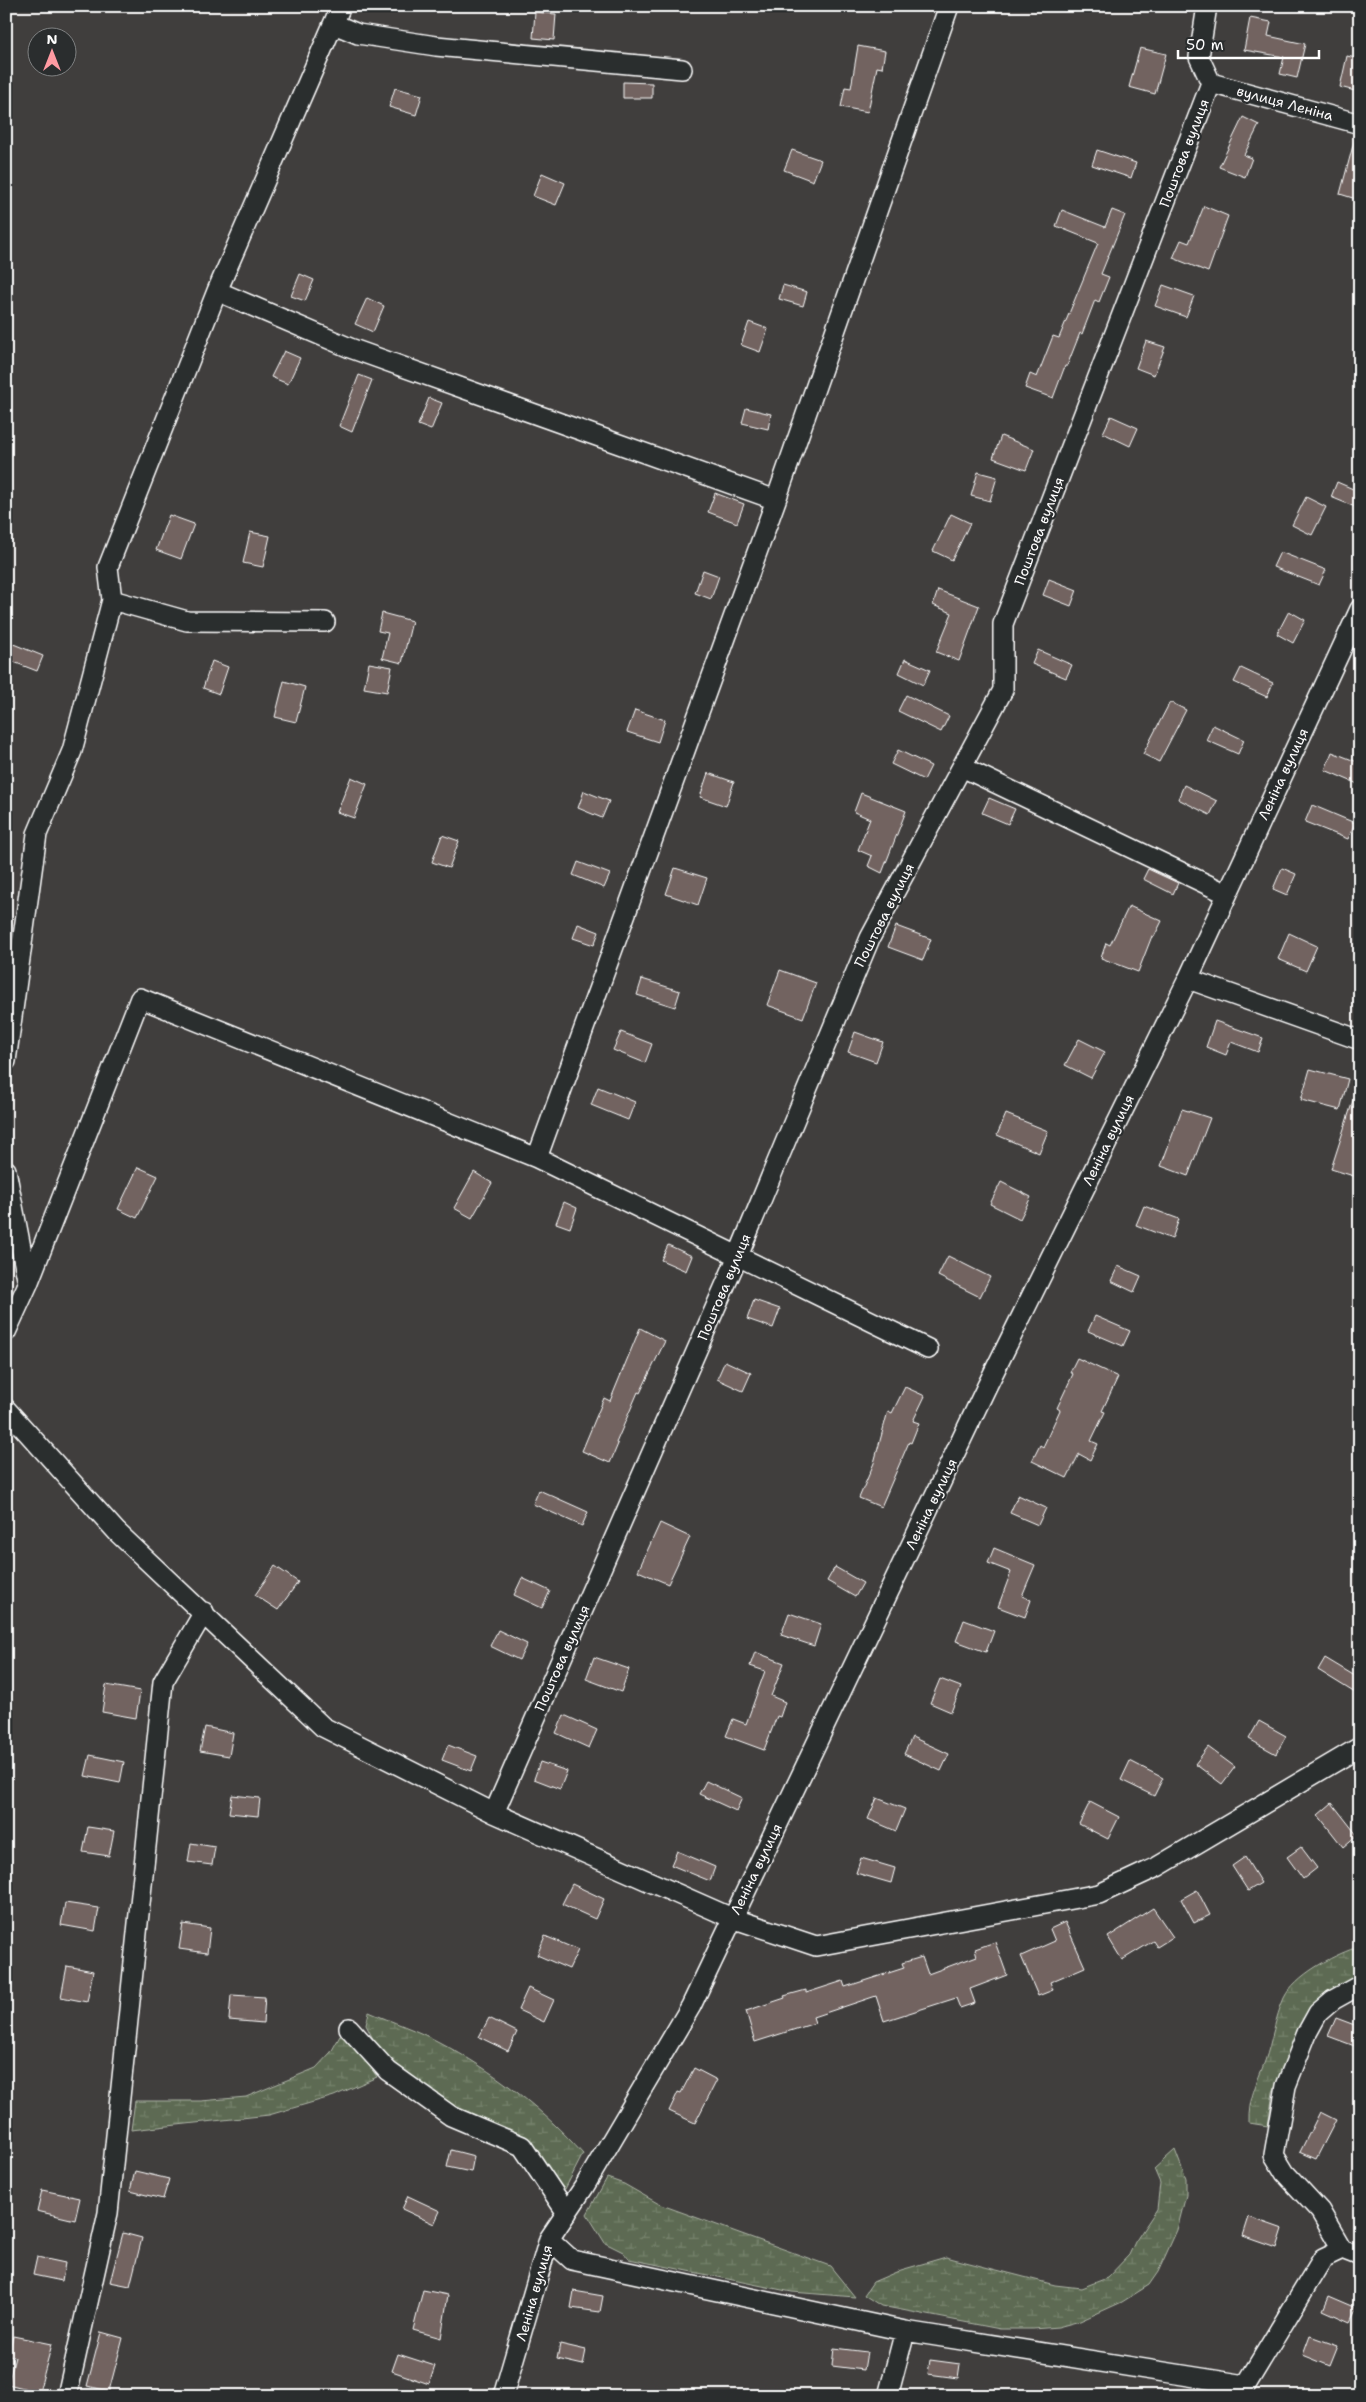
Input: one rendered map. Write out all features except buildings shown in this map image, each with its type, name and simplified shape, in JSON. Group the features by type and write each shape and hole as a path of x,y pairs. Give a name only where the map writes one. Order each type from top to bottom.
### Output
{"street":[{"path":"6,1061 37,834 72,751 112,600 108,567 217,291 341,6"},
{"path":"537,1158 776,500 949,6"},
{"name":"Поштова вулиця","path":"494,1813 738,1256 870,938 1003,690 1003,624 1211,83 1199,57 1207,6"},
{"path":"334,24 358,34 436,46 682,69"},
{"name":"вулиця Леніна","path":"1211,83 1360,124"},
{"path":"217,291 350,348 776,500"},
{"path":"112,600 187,621 325,622"},
{"name":"Леніна вулиця","path":"503,2396 549,2239 567,2213 691,2006 987,1386 1188,979 1360,609"},
{"path":"962,767 1227,894"},
{"path":"1188,979 1360,1040"},
{"path":"6,1332 28,1284 140,998 537,1158 928,1349"},
{"path":"6,1170 28,1284"},
{"path":"6,1409 117,1532 204,1612 323,1727 494,1813 732,1918 816,1946 1099,1894 1157,1867 1360,1747"},
{"path":"67,2396 108,2213 163,1682 204,1612"},
{"path":"1360,1985 1333,2000 1318,2013 1307,2033 1286,2086 1274,2155 1285,2173 1320,2212 1342,2249 1360,2256"},
{"path":"349,2028 388,2071 450,2116 522,2146 567,2213"},
{"path":"549,2239 572,2260 905,2331 1243,2390 1323,2258 1342,2249"},
{"path":"888,2396 905,2331"}],"green space":[{"path":"1355,1948 1360,1948 1360,1975 1334,1990 1292,2052 1273,2092 1268,2126 1249,2123 1249,2114 1256,2084 1284,1998 1296,1982 1305,1974 1325,1961"},
{"path":"369,2012 422,2034 459,2053 498,2078 551,2121 583,2154 565,2189 467,2114 406,2078 376,2045 366,2025"},
{"path":"340,2036 354,2042 377,2077 334,2096 269,2115 131,2130 135,2101 201,2101 246,2097 316,2068 331,2052"},
{"path":"1175,2150 1186,2179 1186,2195 1177,2230 1158,2272 1149,2285 1122,2302 1080,2321 1058,2327 1000,2329 881,2306 864,2295 873,2282 901,2270 946,2257 1055,2285 1081,2288 1107,2278 1129,2255 1135,2242 1157,2209 1160,2183 1154,2169"},
{"path":"607,2178 624,2184 659,2204 830,2266 855,2297 792,2292 629,2259 623,2252 605,2243 587,2214"}]}
